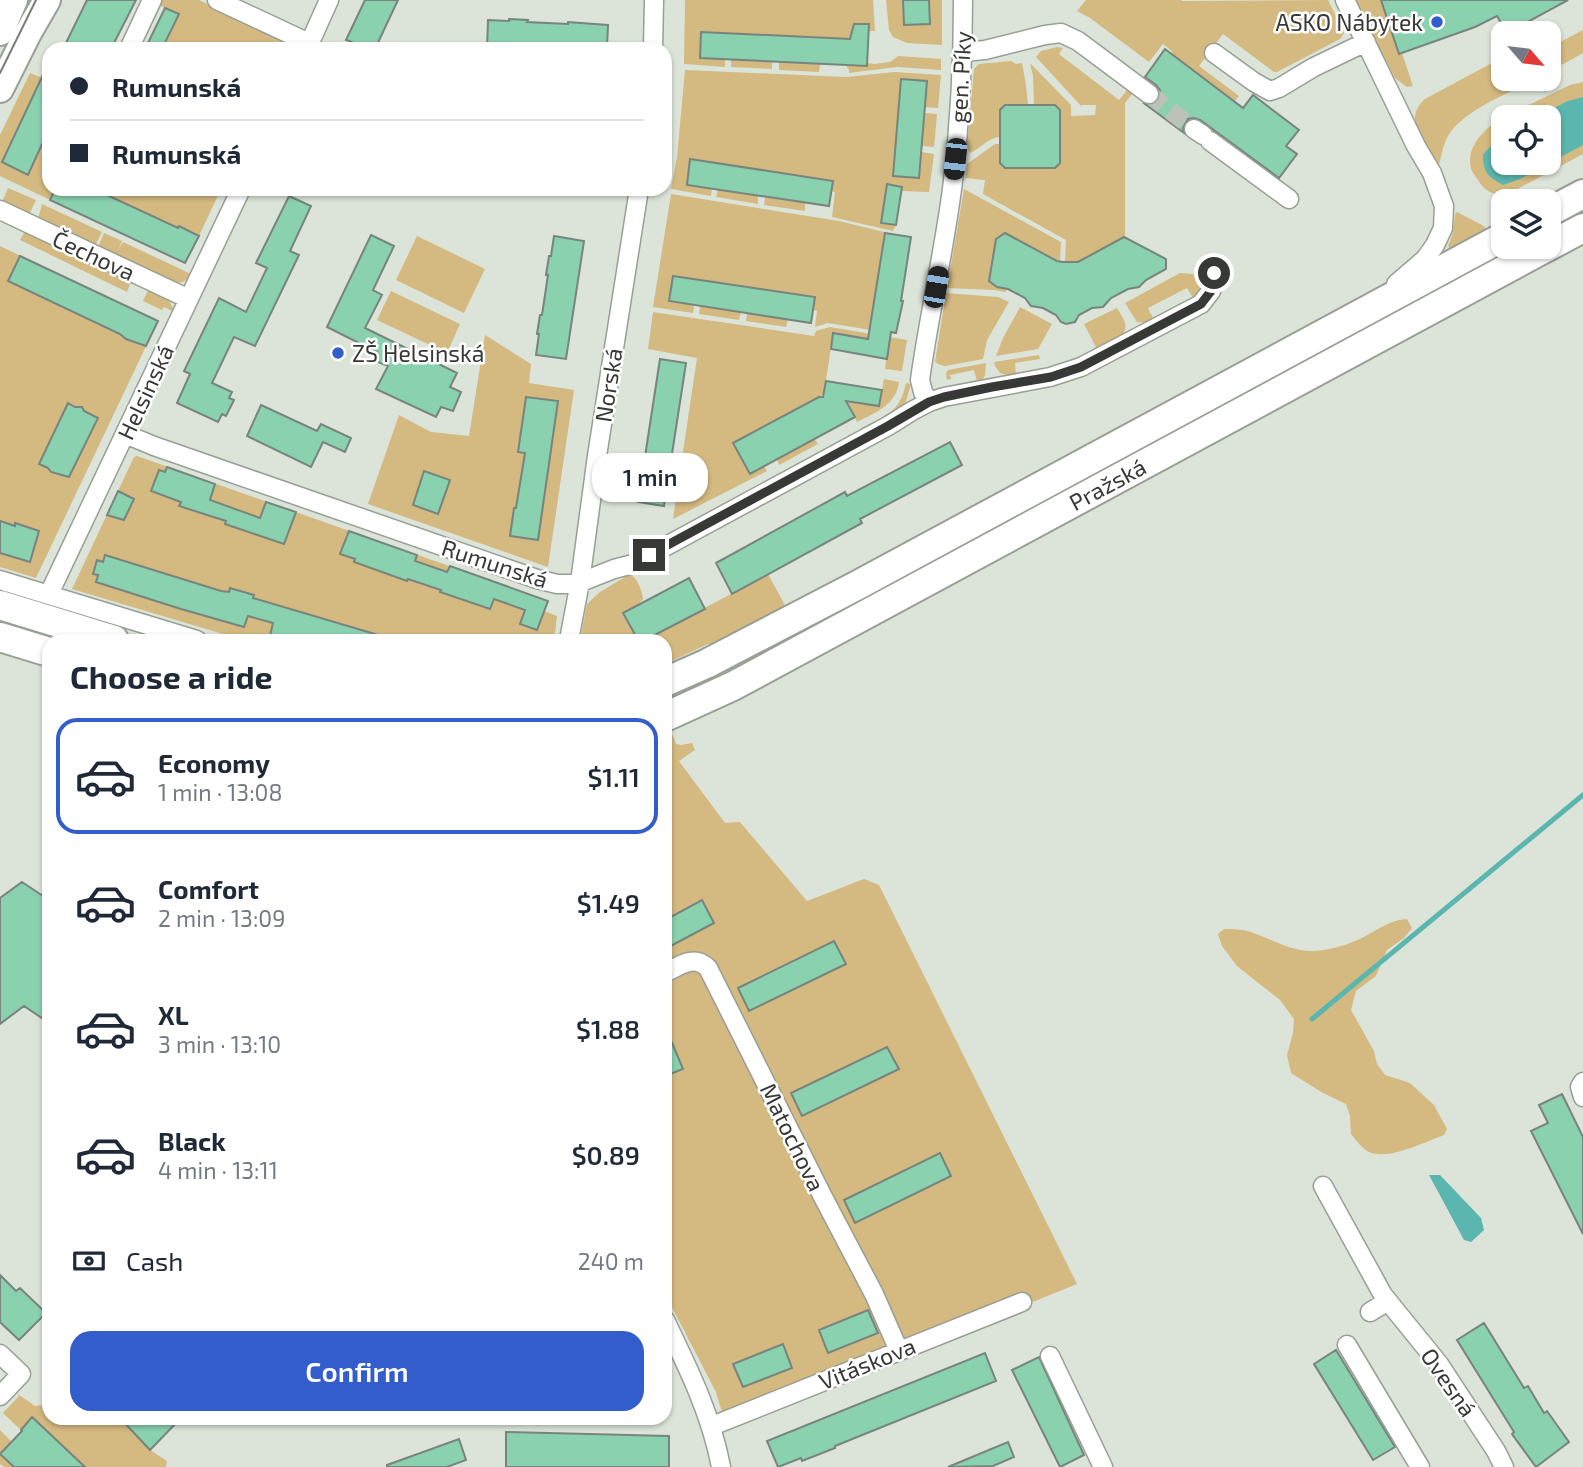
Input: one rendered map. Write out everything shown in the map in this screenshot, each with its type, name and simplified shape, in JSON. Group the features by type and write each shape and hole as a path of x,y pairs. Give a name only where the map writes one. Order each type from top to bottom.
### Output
{"main road":[{"path":"0,32 14,0"},
{"path":"0,89 47,0"},
{"path":"1561,206 1583,194"},
{"name":"Pražská","path":"1561,239 1583,228"},
{"name":"Pražská","path":"672,680 856,586 1491,243"},
{"name":"Pražská","path":"672,714 733,686 1524,259"},
{"path":"0,606 94,634"},
{"path":"0,637 42,650"}],"street":[{"path":"132,42 152,0"},
{"path":"217,0 300,42"},
{"path":"310,42 329,0"},
{"path":"653,42 654,0"},
{"name":"gen. Píky","path":"929,402 920,380 953,182 963,52 963,0"},
{"path":"1345,0 1416,146 1432,173 1442,197 1444,221 1430,253 1367,310"},
{"path":"963,52 985,50 1045,34 1066,34 1149,94"},
{"path":"1214,53 1270,91 1366,42"},
{"path":"1203,135 1289,199"},
{"name":"Helsinská","path":"49,594 238,196"},
{"name":"Norská","path":"580,582 638,196"},
{"name":"Čechova","path":"0,210 189,299"},
{"name":"Rumunská","path":"125,434 537,579 564,584 580,582 633,564 929,402 980,389 1051,377 1081,367 1201,304 1211,291 1215,270"},
{"path":"0,580 178,634"},
{"path":"570,634 580,582"},
{"name":"Matochova","path":"672,970 691,961 704,964 708,968 874,1294 899,1350"},
{"path":"1583,1082 1580,1087 1583,1097"},
{"name":"Ovesná","path":"1323,1186 1388,1301 1439,1364 1504,1467"},
{"path":"1370,1312 1388,1301"},
{"name":"Vitáskova","path":"712,1426 1022,1302"},
{"path":"672,1335 712,1426 721,1467"},
{"path":"1346,1345 1420,1467"},
{"path":"0,1354 21,1374 0,1396"},
{"path":"1050,1356 1102,1467"}],"shaded area":[{"path":"160,0 199,0 284,42 166,42 179,15 157,4"},
{"path":"685,0 873,0 875,31 869,31 869,24 854,24 852,65 867,66 868,63 890,62 898,56 941,59 941,70 897,67 849,73 849,51 844,39 701,32 700,58 725,59 725,67 684,64"},
{"path":"886,0 903,0 904,25 929,24 929,0 942,0 942,45 907,43 893,37 889,30"},
{"path":"1086,0 1328,0 1344,33 1340,39 1277,72 1223,34 1199,66 1239,96 1235,101 1163,44 1149,62 1077,11"},
{"path":"1354,0 1381,0 1413,86 1407,87 1395,78"},
{"path":"1583,30 1583,53 1561,65 1561,42"},
{"path":"1063,48 1059,54 1119,100 1128,89 1133,93 1125,103 1125,237 1078,262 1065,262 1066,240 983,194 985,180 965,178 967,164 995,144 1000,144 1000,163 1005,168 1055,168 1060,163 1060,110 1055,105 1034,105 1030,63 1071,105 1071,116 1095,115 1096,105 1081,106 1036,57 1041,51"},
{"path":"731,59 772,61 772,69 731,67"},
{"path":"1011,61 1022,63 1028,105 1005,105 1000,110 1000,137 970,153 967,148 974,69 979,64"},
{"path":"779,62 820,64 819,72 779,70"},
{"path":"1491,63 1491,91 1512,91 1475,110 1455,127 1444,144 1438,167 1422,142 1415,124 1418,107 1425,99"},
{"path":"685,70 846,77 894,72 941,75 938,108 925,107 927,81 902,79 919,178 921,152 934,154 929,192 901,191 902,187 887,184 881,223 896,225 893,231 832,217 835,192 831,191 832,181 691,159 687,184 712,188 711,196 672,189"},
{"path":"30,73 42,78 2,162 29,174 42,145 42,196 52,196 50,200 0,176 0,135"},
{"path":"1583,82 1583,154 1561,166 1561,105 1529,105 1570,85"},
{"path":"925,113 937,114 934,147 922,146"},
{"path":"1490,127 1491,175 1544,175 1517,189 1491,189 1491,192 1486,190 1472,172 1470,163 1473,147"},
{"path":"8,188 36,200 29,215 2,202"},
{"path":"718,189 758,195 758,204 716,197"},
{"path":"964,189 1061,242 1060,261 1004,233 996,239 989,279 997,287 1008,289 1005,292 947,288"},
{"path":"672,194 839,221 884,232 870,329 896,333 828,323 815,327 815,297 673,276 669,301 694,305 693,313 653,307"},
{"path":"109,196 218,196 199,236 179,226 177,228"},
{"path":"765,197 805,203 805,211 764,205"},
{"path":"42,204 102,232 95,246 38,219"},
{"path":"1457,212 1486,229 1450,249 1448,246"},
{"path":"25,231 131,282 127,292 20,240"},
{"path":"104,233 122,241 118,250 123,242 191,274 184,281 173,282 98,247"},
{"path":"417,236 485,269 464,313 396,280"},
{"path":"0,246 158,321 36,578 0,567"},
{"path":"1180,273 1207,275 1207,283 1194,299 1187,288 1148,308 1154,320 1137,322 1125,303"},
{"path":"148,290 169,301 172,311 164,307 162,310 143,301"},
{"path":"391,291 460,324 447,353 377,320"},
{"path":"946,293 998,297 1009,302 987,340 983,359 945,366 935,362"},
{"path":"700,306 741,312 739,320 699,314"},
{"path":"1020,307 1052,324 1038,349 996,356 1003,338"},
{"path":"1117,308 1125,323 1124,333 1097,349 1084,324"},
{"path":"653,312 814,336 816,331 830,327 907,340 902,371 885,369 889,342 833,334 824,394 733,443 749,473 764,466 767,471 673,519 697,358 648,349"},
{"path":"747,313 788,319 786,327 746,321"},
{"path":"485,335 531,364 529,383 574,390 548,567 368,504 399,415 431,432 469,436"},
{"path":"1039,355 1040,359 1015,363 1016,375 1010,376 1000,373 994,362"},
{"path":"986,363 983,379 977,381 974,370 950,375 951,379 947,380 948,370"},
{"path":"884,379 899,382 894,396 884,407 857,422 848,401 879,406"},
{"path":"906,383 911,384 900,411 863,432 861,428 896,407"},
{"path":"809,440 815,440 818,444 779,465 777,459"},
{"path":"134,457 548,601 544,611 557,616 555,634 223,634 72,589"},
{"path":"630,574 635,579 643,599 624,613 635,634 581,634 587,604 600,592"},
{"path":"768,574 786,607 714,645 708,644 672,661 672,634 656,634"},
{"path":"672,734 676,744 692,743 695,750 679,761 725,823 740,822 807,901 864,879 879,885 1077,1284 726,1426 716,1392 672,1307"},
{"path":"1407,919 1412,928 1404,938 1387,950 1376,976 1356,991 1351,1010 1385,1075 1410,1083 1434,1105 1447,1129 1444,1135 1416,1146 1395,1153 1375,1154 1367,1151 1351,1134 1346,1104 1291,1073 1287,1055 1294,1019 1280,1000 1237,966 1222,946 1218,934 1224,929 1244,930 1289,947 1306,951 1327,950 1362,938 1389,923"},
{"path":"15,1392 35,1406 42,1405 42,1425 128,1425 150,1450 167,1461 166,1467 85,1467 31,1418 21,1430 3,1413 19,1396"},
{"path":"0,1430 12,1442 14,1467 0,1464"}],"water":[{"path":"1583,97 1583,145 1561,157 1560,105"},
{"path":"1491,146 1491,175 1527,175 1503,185 1487,173 1483,154"},
{"path":"1429,1175 1440,1175 1481,1218 1484,1230 1471,1242 1464,1240"}],"building":[{"path":"87,0 136,0 115,42 66,42"},
{"path":"365,0 398,0 378,42 346,40"},
{"path":"903,0 929,0 930,24 904,25"},
{"name":"ASKO Nábytek","path":"1381,0 1568,0 1529,21 1500,21 1497,16 1475,27 1399,54"},
{"path":"165,8 179,14 165,42 148,42"},
{"path":"488,20 608,25 607,42 487,42"},
{"path":"854,24 869,24 867,66 700,58 701,32 850,39"},
{"path":"1165,49 1243,108 1253,95 1299,130 1286,146 1297,154 1279,178 1200,120 1188,119 1183,128 1184,133 1145,104 1154,104 1160,96 1160,90 1145,77"},
{"path":"42,77 42,144 28,175 2,162"},
{"path":"901,79 927,81 919,178 893,176"},
{"path":"1005,105 1055,105 1060,110 1060,163 1055,168 1005,168 1000,163 1000,110"},
{"path":"690,159 833,181 829,206 687,185"},
{"path":"887,184 902,187 896,225 881,223"},
{"path":"52,196 109,196 199,236 185,263 50,200"},
{"path":"289,196 311,206 290,251 299,255 255,346 234,337 212,383 232,392 229,398 234,400 226,416 222,414 218,422 177,403 190,374 184,371 219,298 246,312 267,268 256,263"},
{"path":"885,233 911,237 903,301 896,333 891,332 887,359 831,349 833,333 868,339"},
{"path":"1005,233 1063,262 1078,262 1124,237 1166,259 1166,269 1139,287 1128,289 1111,298 1103,307 1092,308 1079,315 1075,322 1066,324 1056,315 1043,308 1031,306 1025,298 989,281 996,239"},
{"path":"371,235 394,246 373,290 382,295 365,328 457,373 450,387 461,392 453,411 441,407 436,417 376,389 388,366 373,360 377,352 327,327"},
{"path":"554,236 584,241 566,359 536,355 537,334"},
{"path":"20,256 158,321 146,346 126,339 8,281"},
{"path":"673,276 815,297 811,323 669,301"},
{"path":"660,359 686,363 664,506 638,502"},
{"path":"826,381 882,390 879,406 846,401 855,417 750,474 733,443 823,397"},
{"path":"526,397 558,401 538,540 510,536 525,453 518,452"},
{"path":"68,403 82,407 84,411 98,418 69,477 51,472 39,464"},
{"path":"261,405 317,431 321,424 351,438 345,452 323,442 311,467 247,436"},
{"path":"950,442 962,465 860,519 862,523 732,594 716,563 845,492 847,496"},
{"path":"167,467 215,484 210,500 260,518 266,502 296,512 284,544 179,506 181,502 151,491 159,470 165,472"},
{"path":"424,471 450,480 438,514 413,505"},
{"path":"118,491 134,499 124,520 107,515"},
{"path":"0,521 39,531 30,562 0,553"},
{"path":"349,531 417,555 415,561 447,572 450,566 548,601 537,630 520,624 525,610 494,599 490,609 354,562 355,559 340,554"},
{"path":"105,555 221,591 229,592 230,588 254,595 253,598 375,634 270,634 273,623 248,616 244,627 96,582 98,575 93,574 97,560 103,562"},
{"path":"689,578 705,609 657,634 635,634 623,613"},
{"path":"22,882 42,895 42,1018 24,1006 0,1024 0,898"},
{"path":"702,900 714,923 672,945 672,916"},
{"path":"834,941 846,964 749,1011 738,988"},
{"path":"672,1043 683,1069 672,1073"},
{"path":"887,1047 899,1069 802,1116 791,1093"},
{"path":"1562,1094 1583,1137 1583,1234 1531,1131 1548,1123 1539,1105"},
{"path":"940,1153 951,1176 855,1223 844,1200"},
{"path":"0,1275 16,1291 20,1288 42,1309 42,1317 19,1340 0,1322"},
{"path":"868,1310 878,1333 828,1353 819,1330"},
{"path":"1484,1323 1524,1388 1528,1386 1544,1413 1547,1411 1569,1442 1536,1467 1512,1434 1514,1432 1457,1340"},
{"path":"783,1344 792,1368 743,1387 733,1364"},
{"path":"1336,1350 1395,1447 1373,1460 1314,1364"},
{"path":"985,1353 996,1381 835,1448 778,1467 767,1441"},
{"path":"1039,1357 1084,1455 1060,1467 1012,1370"},
{"path":"32,1417 85,1467 14,1467 0,1454"},
{"path":"127,1425 174,1425 150,1450"},
{"path":"506,1432 669,1436 669,1467 506,1467"},
{"path":"459,1439 466,1460 447,1467 387,1467 387,1465"},
{"path":"1008,1442 1014,1457 993,1466 948,1467"}],"waterway":[{"path":"1312,1019 1583,795"}],"tunnel":[{"path":"1149,94 1194,129"}],"tram line":[{"path":"0,73 36,0"}],"place":[{"name":"ASKO Nábytek","path":"1437,22"},
{"name":"ZŠ Helsinská","path":"338,353"}],"route":[{"path":"649,555 929,402 1051,377 1081,367 1201,304 1211,291 1214,273"}]}
